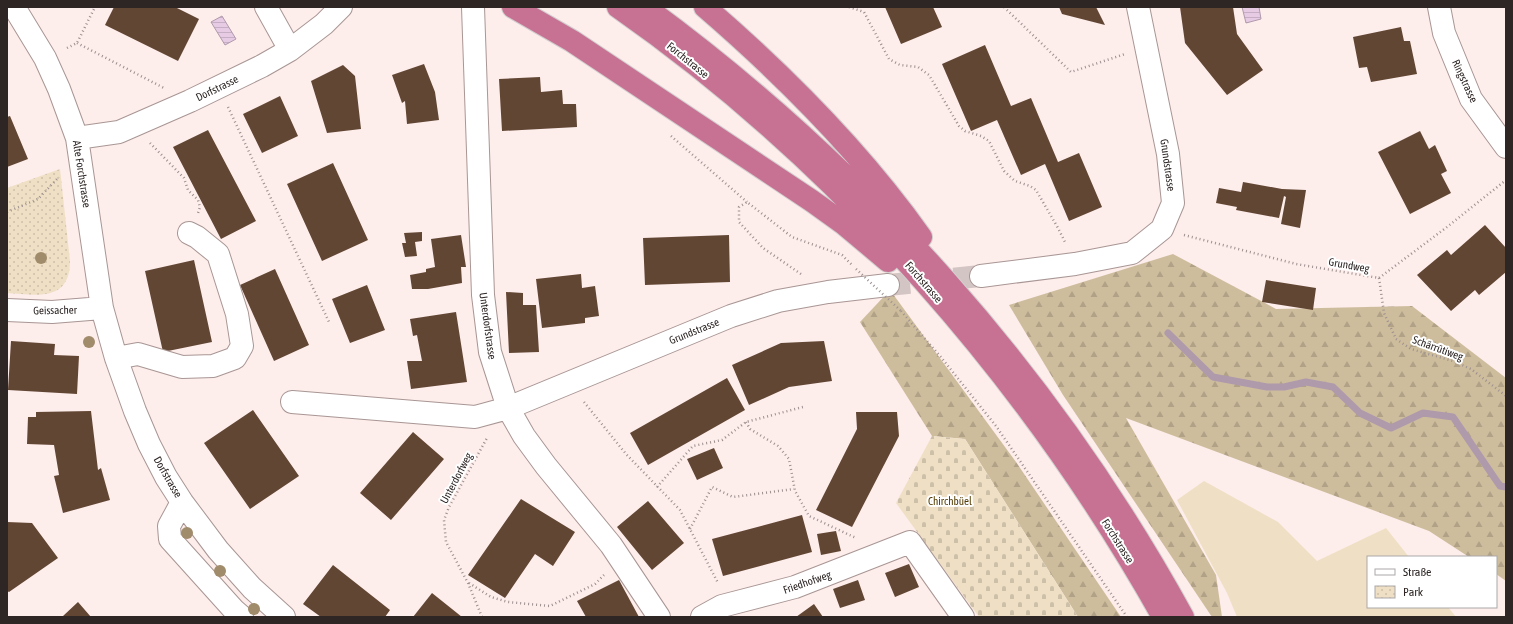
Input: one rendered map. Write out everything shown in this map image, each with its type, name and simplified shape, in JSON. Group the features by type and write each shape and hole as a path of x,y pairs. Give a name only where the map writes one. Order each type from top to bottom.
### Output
{"highway":[{"path":"513,7 572,41 812,201 844,224 877,251 971,337"},
{"name":"Forchstrasse","path":"618,7 678,52 743,104 795,150 906,262 971,337 1011,387 1073,473 1125,552 1163,617"},
{"name":"Forchstrasse","path":"645,7 694,43 804,137 860,190 904,235 976,315 1067,434 1139,542 1183,617"},
{"path":"704,7 773,69 834,128 897,203 976,315"}],"street":[{"name":"Alte Forchstrasse","path":"14,7 45,58 78,138 102,308"},
{"path":"266,7 290,50"},
{"name":"Dorfstrasse","path":"78,138 119,132 140,124 262,66 290,50 324,24 342,7"},
{"name":"Unterdorfstrasse","path":"473,7 483,295 490,352 508,408 524,436 546,466 611,545 659,617"},
{"name":"Grundstrasse","path":"981,276 1075,264 1132,253 1162,229 1173,203 1168,154 1138,7"},
{"name":"Ringstrasse","path":"1439,7 1444,33 1471,99 1506,147"},
{"path":"116,358 138,354 182,366 213,366 236,358 242,346 237,314 218,254 197,237 193,224"},
{"name":"Grundstrasse","path":"292,402 475,417 508,408 730,316 778,301 828,292 888,285"},
{"name":"Dorfstrasse","path":"102,308 116,358 135,410 149,444 166,476 182,502 218,550 252,588 284,617"},
{"name":"Geissacher","path":"7,310 52,312 102,308"},
{"path":"182,502 169,526 170,539 242,617"},
{"name":"Friedhofweg","path":"702,617 722,606 795,587 910,542 963,617"}],"path":[{"path":"67,48 77,43 95,7"},
{"path":"849,7 864,12 890,59 900,65 918,67 929,75 959,126 965,131 981,136 989,141 1004,171 1015,181 1030,186 1036,190 1058,228"},
{"path":"1004,7 1071,72 1146,47"},
{"path":"77,43 168,90"},
{"path":"226,101 329,322"},
{"path":"670,136 746,202 792,237 842,255 901,311 940,356 996,426 1127,617"},
{"path":"147,138 150,144 184,178 188,190 198,200 200,207 193,224"},
{"path":"7,212 38,199 61,175"},
{"name":"Grundweg","path":"1162,229 1296,264 1379,278 1506,180"},
{"path":"746,202 739,208 740,222 763,248 828,292"},
{"name":"Schärrütiweg","path":"1379,278 1384,313 1396,339 1412,349 1454,361 1470,369 1506,396"},
{"path":"569,382 626,454 680,510 719,586"},
{"path":"657,487 693,446 722,440 746,422 803,407"},
{"name":"Unterdorfweg","path":"482,617 468,583 446,542 444,520 448,507 482,446 508,408"},
{"path":"746,422 750,429 778,446 789,459 794,489 809,516 858,540 840,556 846,568"},
{"path":"690,529 712,487 733,497 794,489"},
{"path":"468,583 491,597 508,602 550,606 595,584 620,558"}],"green space":[{"path":"60,169 70,261 69,274 64,284 58,290 50,293 30,295 7,293 7,188"},
{"path":"1173,254 1276,309 1412,306 1506,378 1506,581 1497,575 1497,556 1467,556 1429,531 1126,418 1216,575 1222,617 1212,617 1063,395 1009,305"},
{"path":"890,290 1016,462 1121,617 1078,617 965,439 932,436 860,322"},
{"name":"Chirchbüel","path":"932,436 965,439 1078,617 979,617 896,503"},
{"path":"1204,481 1278,522 1317,561 1386,528 1408,556 1367,556 1367,608 1449,608 1456,617 1237,617 1227,593 1177,500"}],"shaded area":[{"path":"1242,7 1259,7 1261,19 1246,23"},
{"path":"222,16 236,39 225,45 211,22"}],"building":[{"path":"114,7 175,7 199,19 178,61 105,25"},
{"path":"885,7 933,7 942,27 901,44"},
{"path":"1059,7 1096,7 1105,25 1062,14"},
{"path":"1180,7 1233,7 1237,34 1263,70 1227,95 1185,43"},
{"path":"1401,27 1404,41 1410,41 1417,74 1371,82 1367,67 1359,68 1353,37"},
{"path":"985,45 1011,106 1031,98 1058,162 1079,153 1102,207 1069,221 1045,164 1021,175 997,120 971,131 942,64"},
{"path":"424,64 435,92 439,120 407,124 405,101 402,103 392,75"},
{"path":"343,65 355,76 361,129 327,133 311,81"},
{"path":"540,77 541,92 562,90 563,104 576,104 577,127 502,131 499,79"},
{"path":"280,96 298,136 262,153 243,114"},
{"path":"10,116 28,159 7,167 7,117"},
{"path":"208,130 256,221 221,239 173,147"},
{"path":"1420,131 1429,149 1435,145 1447,171 1441,174 1451,193 1410,214 1378,152"},
{"path":"333,163 368,240 322,261 287,184"},
{"path":"1243,182 1282,189 1306,190 1300,228 1281,224 1286,197 1284,196 1279,218 1236,210 1237,207 1216,203 1219,188 1241,192"},
{"path":"1485,225 1506,248 1506,272 1479,295 1475,290 1451,311 1417,275 1447,250 1451,255"},
{"path":"422,232 422,241 415,242 417,256 405,257 402,243 406,243 404,233"},
{"path":"461,235 466,267 461,267 462,283 428,289 412,289 410,275 426,272 426,269 435,267 431,239"},
{"path":"729,235 730,282 645,285 643,238"},
{"path":"194,260 212,342 163,352 145,271"},
{"path":"275,269 309,345 274,361 240,285"},
{"path":"581,274 582,288 595,286 599,316 585,318 585,323 542,328 536,279"},
{"path":"1266,280 1316,288 1313,310 1262,302"},
{"path":"367,285 385,330 350,343 332,299"},
{"path":"506,292 523,293 523,305 536,305 539,352 509,353"},
{"path":"456,312 467,382 411,389 407,361 422,361 417,335 413,336 410,319"},
{"path":"11,341 55,344 54,355 79,356 77,394 8,390"},
{"path":"824,341 832,381 789,387 749,405 732,365 781,343"},
{"path":"727,378 745,410 648,465 630,433"},
{"path":"253,410 299,476 250,509 204,443"},
{"path":"91,411 98,470 101,468 110,500 63,513 54,476 59,475 54,445 27,444 28,417 36,417 36,412"},
{"path":"856,412 897,412 899,436 852,527 816,510 857,429"},
{"path":"413,432 444,459 391,520 360,493"},
{"path":"714,448 723,468 697,480 687,459"},
{"path":"521,499 575,532 553,566 535,554 505,598 468,575"},
{"path":"648,501 684,543 652,570 617,527"},
{"path":"802,515 812,552 723,576 712,539"},
{"path":"7,522 32,523 58,558 9,592 7,591"},
{"path":"836,531 841,551 821,555 817,534"},
{"path":"909,564 919,587 895,597 885,573"},
{"path":"333,565 390,610 385,617 321,617 303,604"},
{"path":"619,580 639,617 586,617 577,601"},
{"path":"858,580 865,600 840,608 833,589"},
{"path":"432,593 462,617 413,617"},
{"path":"78,602 91,617 63,616"},
{"path":"814,604 823,617 796,617"}],"waterway":[{"path":"1168,333 1213,377 1267,387 1284,387 1306,382 1333,387 1360,413 1391,428 1423,413 1453,417 1500,486 1506,487"}],"tunnel":[{"path":"888,285 981,276"}]}
